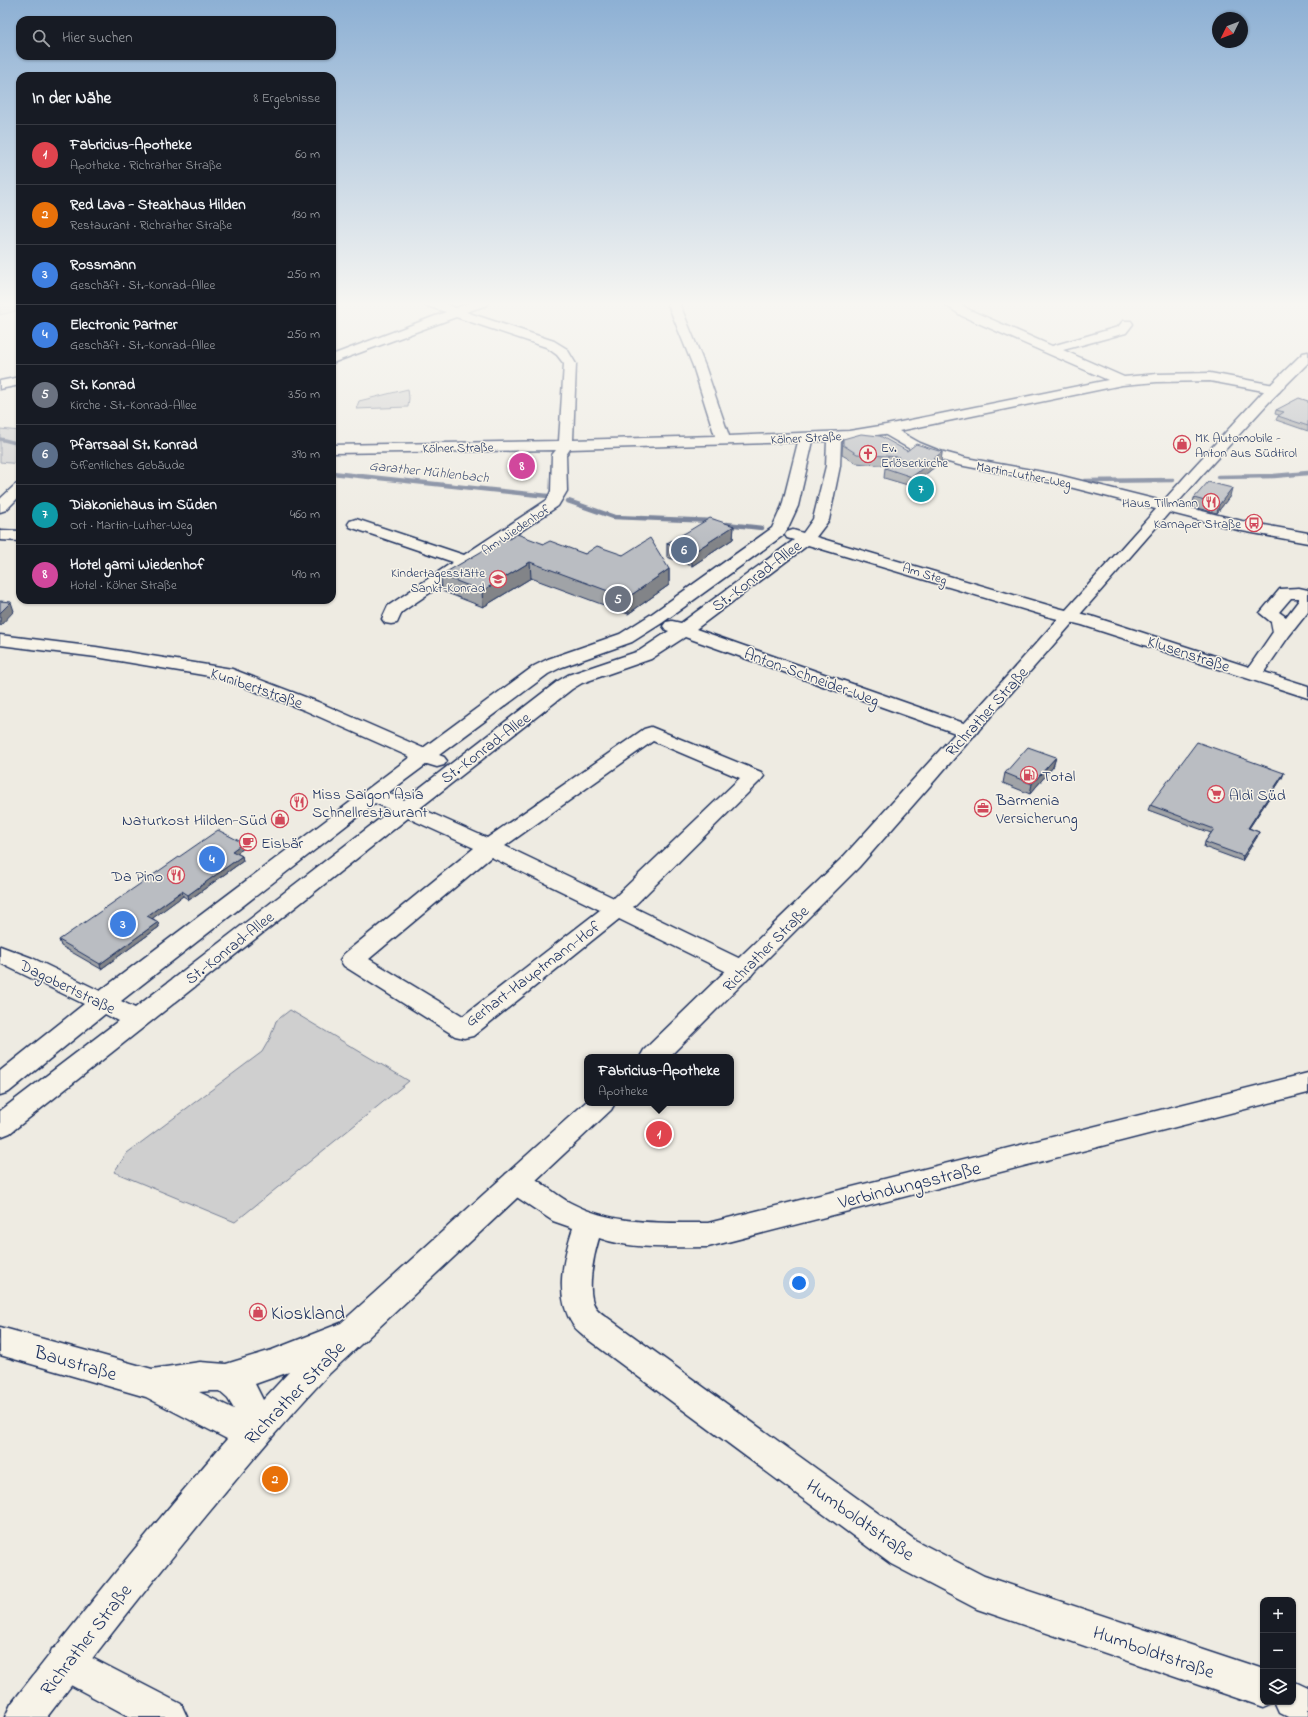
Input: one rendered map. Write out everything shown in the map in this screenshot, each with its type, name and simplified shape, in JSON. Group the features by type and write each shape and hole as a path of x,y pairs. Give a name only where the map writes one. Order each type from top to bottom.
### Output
{"street":[{"path":"0,384 12,382"},
{"name":"Am Wiedenhof","path":"391,619 394,610 403,603 554,503 559,491 559,455 566,445 569,382"},
{"path":"704,382 724,441"},
{"name":"Kölner Straße","path":"336,449 724,441 834,436 886,429 1116,382"},
{"name":"Kölner Straße","path":"1237,382 1274,389"},
{"name":"Richrather Straße","path":"656,1054 744,970 850,862 1166,507 1281,382"},
{"name":"Martin-Luther-Weg","path":"886,429 915,446 935,454 964,462 1077,484 1166,507"},
{"name":"St.-Konrad-Allee","path":"0,1126 565,685 585,675 637,659 682,630 806,538 822,520 833,466 834,436"},
{"name":"St.-Konrad-Allee","path":"0,1085 103,1002 373,794 548,667 626,638 656,619 779,531 790,506 806,437"},
{"path":"0,507 16,492"},
{"path":"1166,507 1242,526 1308,538"},
{"path":"356,524 466,561"},
{"name":"Am Steg","path":"779,531 1052,612 1070,616"},
{"path":"0,535 16,536"},
{"name":"Klusenstraße","path":"1070,616 1308,692"},
{"name":"Anton-Schneider-Weg","path":"656,619 682,630 968,731"},
{"path":"1253,674 1282,632"},
{"name":"Kunibertstraße","path":"0,640 96,652 226,673 311,706 426,755 455,770"},
{"name":"Gerhart-Hauptmann-Hof","path":"651,733 754,776 618,908 464,1029 352,960 489,847 651,733"},
{"name":"Gerhart-Hauptmann-Hof","path":"373,794 407,808 618,908 744,970"},
{"name":"Dagobertstraße","path":"0,954 103,1002 136,1020"},
{"name":"Verbindungsstraße","path":"516,1182 563,1213 612,1230 637,1233 708,1235 1308,1083"},
{"name":"Richrather Straße","path":"24,1717 107,1609 251,1436 295,1387 599,1106"},
{"name":"Humboldtstraße","path":"589,1223 581,1245 576,1292 582,1313 597,1328 903,1552 977,1591 1260,1687"},
{"name":"Baustraße","path":"152,1384 196,1378 226,1378 275,1363 356,1329"},
{"name":"Baustraße","path":"0,1341 152,1384 233,1425 251,1436"},
{"path":"226,1378 240,1388 248,1401 252,1414 251,1436"},
{"path":"65,1662 168,1717"},
{"path":"1296,1701 1308,1707"}],"shaded area":[{"path":"408,389 408,407 356,409 359,401"},
{"path":"0,429 16,431 16,464 0,462"},
{"path":"290,1010 409,1081 235,1222 114,1172 127,1153 262,1052 270,1038 276,1021"}],"building":[{"path":"1299,398 1308,401 1308,426 1278,416 1284,412 1276,410"},
{"path":"861,434 880,436 907,451 916,444 942,452 912,477 885,468 899,457 857,454 843,445 843,439"},
{"path":"1208,482 1232,488 1219,505 1194,498"},
{"path":"710,518 734,526 692,553 667,543 687,532"},
{"path":"517,534 544,544 550,541 585,554 597,546 623,555 650,538 669,569 627,598 530,562 482,591 441,575 505,538 509,539"},
{"path":"0,601 11,602 0,613"},
{"name":"Aldi Süd","path":"1197,742 1284,773 1248,828 1259,832 1243,856 1205,842 1214,829 1150,805"},
{"path":"1028,747 1056,757 1032,784 1005,773"},
{"path":"218,830 243,843 232,851 242,856 188,895 182,891 147,916 158,922 100,964 59,940"}],"waterway":[{"name":"Garather Mühlenbach","path":"0,439 16,443"},
{"name":"Garather Mühlenbach","path":"336,473 548,496"},
{"name":"Garather Mühlenbach","path":"1218,477 1274,476 1308,473"},
{"name":"Garather Mühlenbach","path":"1085,481 1173,480"},
{"name":"Garather Mühlenbach","path":"568,501 614,517 714,521"},
{"name":"Garather Mühlenbach","path":"726,524 762,528"}],"place":[{"name":"MK Automobile - Anton aus Südtirol","path":"1182,444"},
{"name":"Ev. Erlöserkirche","path":"868,454"},
{"name":"Hotel garni Wiedenhof","path":"522,466"},
{"name":"Diakoniehaus im Süden","path":"921,489"},
{"name":"Haus Tillmann","path":"1211,502"},
{"name":"Karnaper Straße","path":"1254,523"},
{"name":"Pfarrsaal St. Konrad","path":"684,550"},
{"name":"Kindertagesstätte Sankt-Konrad","path":"498,579"},
{"name":"St. Konrad","path":"618,599"},
{"name":"Total","path":"1029,775"},
{"name":"Aldi Süd","path":"1216,794"},
{"name":"Miss Saigon Asia Schnellrestaurant","path":"299,802"},
{"name":"Barmenia Versicherung","path":"983,808"},
{"name":"Naturkost Hilden-Süd","path":"280,819"},
{"name":"Eisbär","path":"248,842"},
{"name":"Electronic Partner","path":"212,859"},
{"name":"Da Pino","path":"176,875"},
{"name":"Rossmann","path":"123,924"},
{"name":"Fabricius-Apotheke","path":"659,1134"},
{"name":"Kioskland","path":"258,1312"},
{"name":"Red Lava - Steakhaus Hilden","path":"275,1479"}]}
